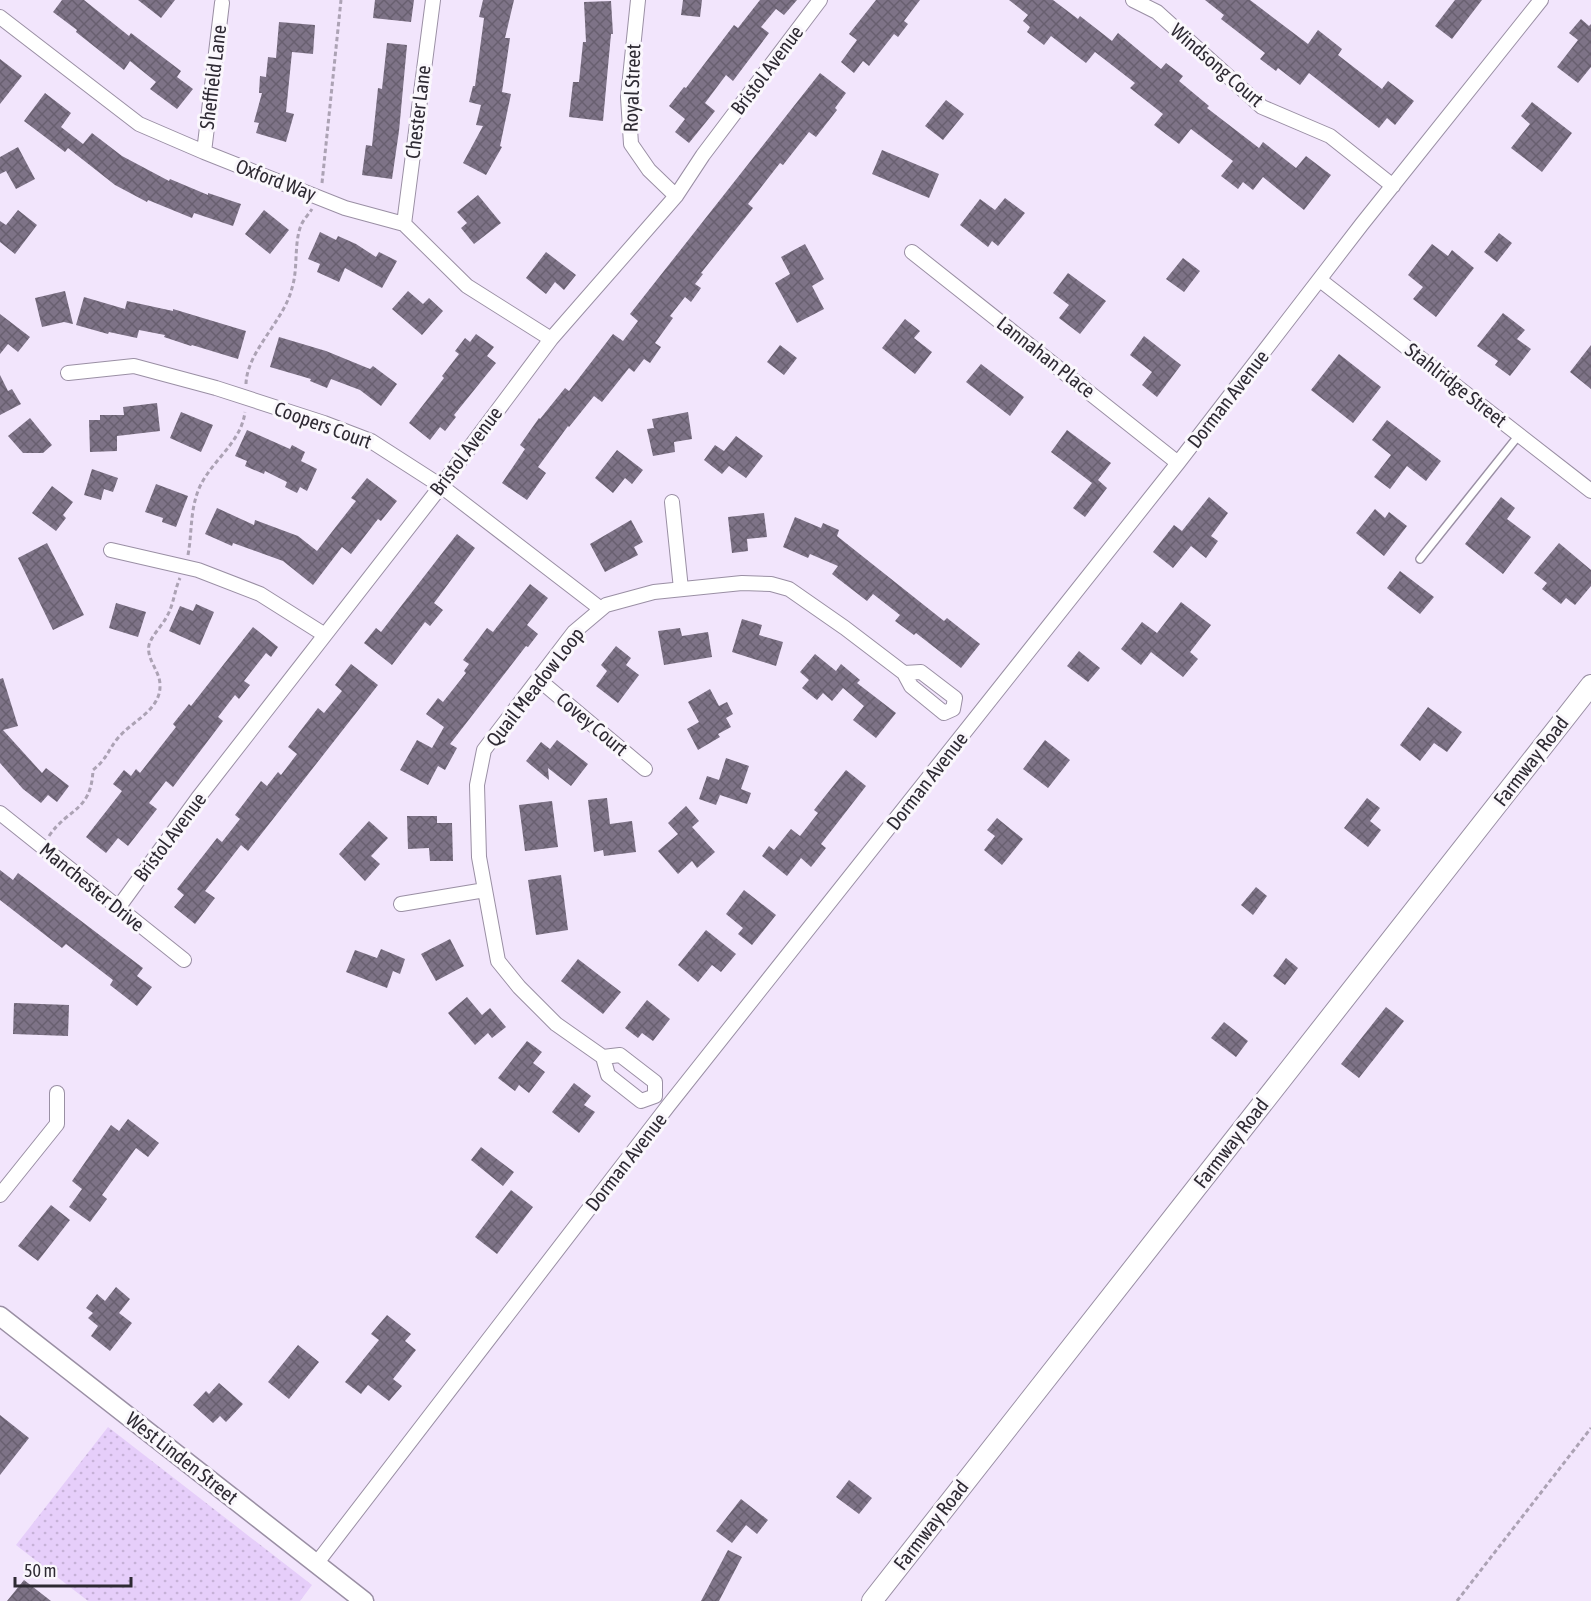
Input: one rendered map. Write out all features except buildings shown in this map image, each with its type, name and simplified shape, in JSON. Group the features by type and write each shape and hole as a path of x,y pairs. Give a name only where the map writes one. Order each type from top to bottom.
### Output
{"main road":[{"name":"Farmway Road","path":"872,1601 1591,686"}],"street":[{"name":"Chester Lane","path":"404,224 433,0"},
{"name":"Royal Street","path":"638,0 628,97 631,144 649,170 676,196"},
{"name":"Bristol Avenue","path":"118,908 198,798 441,486 551,339 676,196 703,155 820,0"},
{"name":"Windsong Court","path":"1133,0 1157,12 1262,107 1330,136 1393,186"},
{"name":"Dorman Avenue","path":"316,1564 668,1106 1178,463 1541,0"},
{"name":"Sheffield Lane","path":"204,152 222,3"},
{"name":"Oxford Way","path":"0,18 139,124 345,207 404,224 467,286 551,339"},
{"name":"Lannahan Place","path":"912,252 1178,463"},
{"name":"Stahlridge Street","path":"1320,280 1591,491"},
{"name":"Coopers Court","path":"68,373 134,366 246,398 371,441 441,486 601,609"},
{"path":"672,502 681,589"},
{"path":"111,550 198,570 260,594 325,635"},
{"name":"Quail Meadow Loop","path":"655,1096 641,1101 608,1075 603,1057 556,1024 519,987 498,961 479,857 477,785 484,750 574,632 606,605 654,592 742,583 771,584 789,589 904,673 921,672 955,698 953,709 971,725"},
{"name":"Covey Court","path":"538,679 645,769"},
{"name":"Manchester Drive","path":"0,813 184,960"},
{"path":"401,904 485,890"},
{"name":"Quail Meadow Loop","path":"603,1057 620,1055 638,1068 655,1082 655,1096"},
{"path":"0,1195 57,1124 57,1093"},
{"name":"Quail Meadow Loop","path":"655,1096 668,1106"},
{"name":"West Linden Street","path":"0,1316 364,1601"}],"lane":[{"path":"1420,559 1519,435"}],"path":[{"path":"41,846 53,831 84,803 90,793 93,770 103,762 112,744 151,708 158,697 160,679 148,652 150,643 167,617 185,567 189,553 190,523 198,490 244,419 246,380 258,352 285,307 292,289 297,241 301,226 320,197 341,0"},
{"path":"1457,1601 1591,1428"}],"shaded area":[{"path":"108,1427 312,1585 300,1601 88,1601 16,1545"}]}
